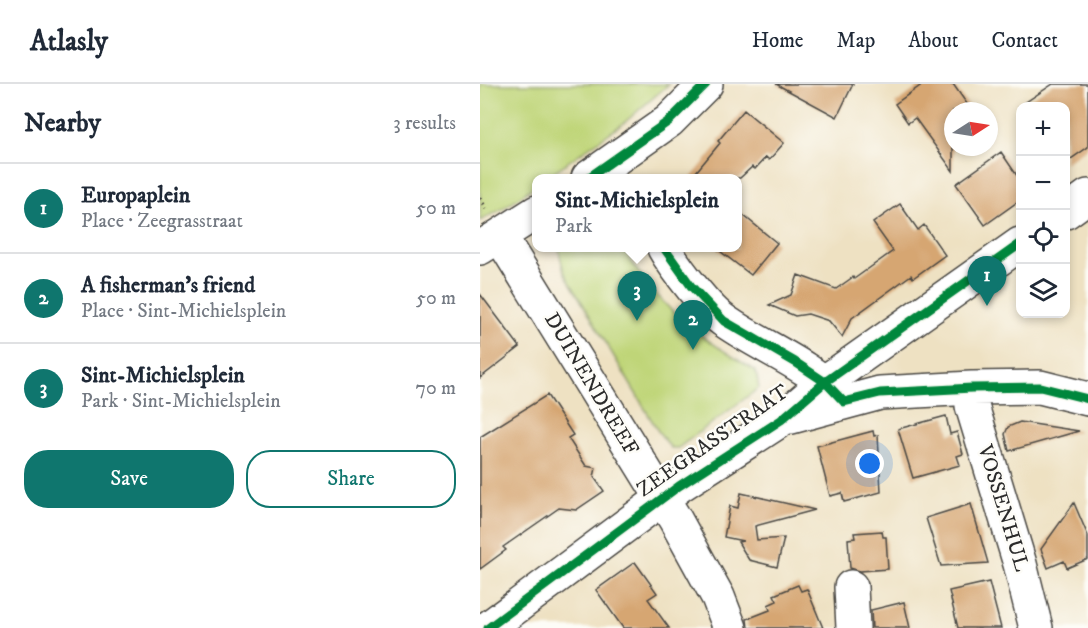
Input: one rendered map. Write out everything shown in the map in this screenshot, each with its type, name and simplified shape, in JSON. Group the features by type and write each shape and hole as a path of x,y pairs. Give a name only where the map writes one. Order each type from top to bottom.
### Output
{"street":[{"path":"602,174 630,166 706,84"},
{"path":"1068,210 1088,196"},
{"path":"490,242 532,215"},
{"name":"DUINENDREEF","path":"490,242 675,519 718,597 730,628"},
{"path":"667,252 691,286 724,321 834,392 1016,247"},
{"name":"ZEEGRASSTRAAT","path":"487,628 661,499 781,420 834,392 880,393 1040,387 1088,399"},
{"name":"VOSSENHUL","path":"972,388 972,406 1020,564 1036,628"},
{"path":"851,587 853,628"},
{"path":"480,618 487,628"}],"green space":[{"path":"480,84 669,84 624,123 551,174 532,174 532,188 480,221"},
{"path":"559,252 626,252 659,298 684,322 710,342 756,371 759,388 678,448 671,448 658,431 564,272"}],"building":[{"path":"776,84 853,84 837,117"},
{"path":"923,84 953,84 966,102 944,102 944,156 953,156 953,171 915,118 908,123 895,104"},
{"path":"1053,84 1088,84 1088,147 1070,160 1070,102 1026,102"},
{"path":"744,110 784,143 769,160 766,157 755,169 752,167 742,176 742,174 694,174 720,143 718,141"},
{"path":"1001,152 1016,174 1016,203 985,225 956,184"},
{"path":"900,204 918,230 924,225 945,255 913,278 911,275 852,318 842,337 829,321 808,314 795,316 769,305 791,295 798,275 836,289 893,251 873,223"},
{"path":"742,214 777,243 751,275 721,252 742,252"},
{"path":"480,294 520,347 480,378"},
{"path":"547,395 573,435 568,438 586,466 596,468 594,477 604,491 576,510 559,508 503,547 506,550 480,569 480,437"},
{"path":"946,416 950,434 957,432 963,454 957,456 960,465 913,478 898,429"},
{"path":"1020,422 1079,431 1009,451 1005,434 1008,427"},
{"path":"873,431 874,436 878,435 881,492 844,502 842,493 830,496 817,446"},
{"path":"741,493 815,510 755,526 757,540 784,538 777,567 749,560 738,542 743,541 724,537 730,506 738,508"},
{"path":"1074,503 1088,536 1088,559 1067,568 1064,561 1048,568 1041,549"},
{"path":"971,504 988,563 941,566 926,518"},
{"path":"882,531 883,537 886,537 888,569 860,571 850,568 848,539 855,538 854,533"},
{"path":"635,562 657,593 648,599 669,628 623,628 596,590"},
{"path":"989,582 1001,628 958,628 949,591"},
{"path":"798,585 801,591 807,589 823,628 748,628 747,619 770,610 768,605 777,601 774,595"},
{"path":"904,602 910,628 872,628 871,610"}],"cycle path":[{"path":"594,174 669,121 706,84"},
{"path":"488,628 679,486 781,420 825,382 1016,247"},
{"path":"667,252 691,286 724,321 825,382 844,402 880,393 1040,387 1088,399"}],"place":[{"name":"Europaplein","path":"987,306"},
{"name":"Sint-Michielsplein","path":"637,321"},
{"name":"A fisherman’s friend","path":"693,350"}]}
